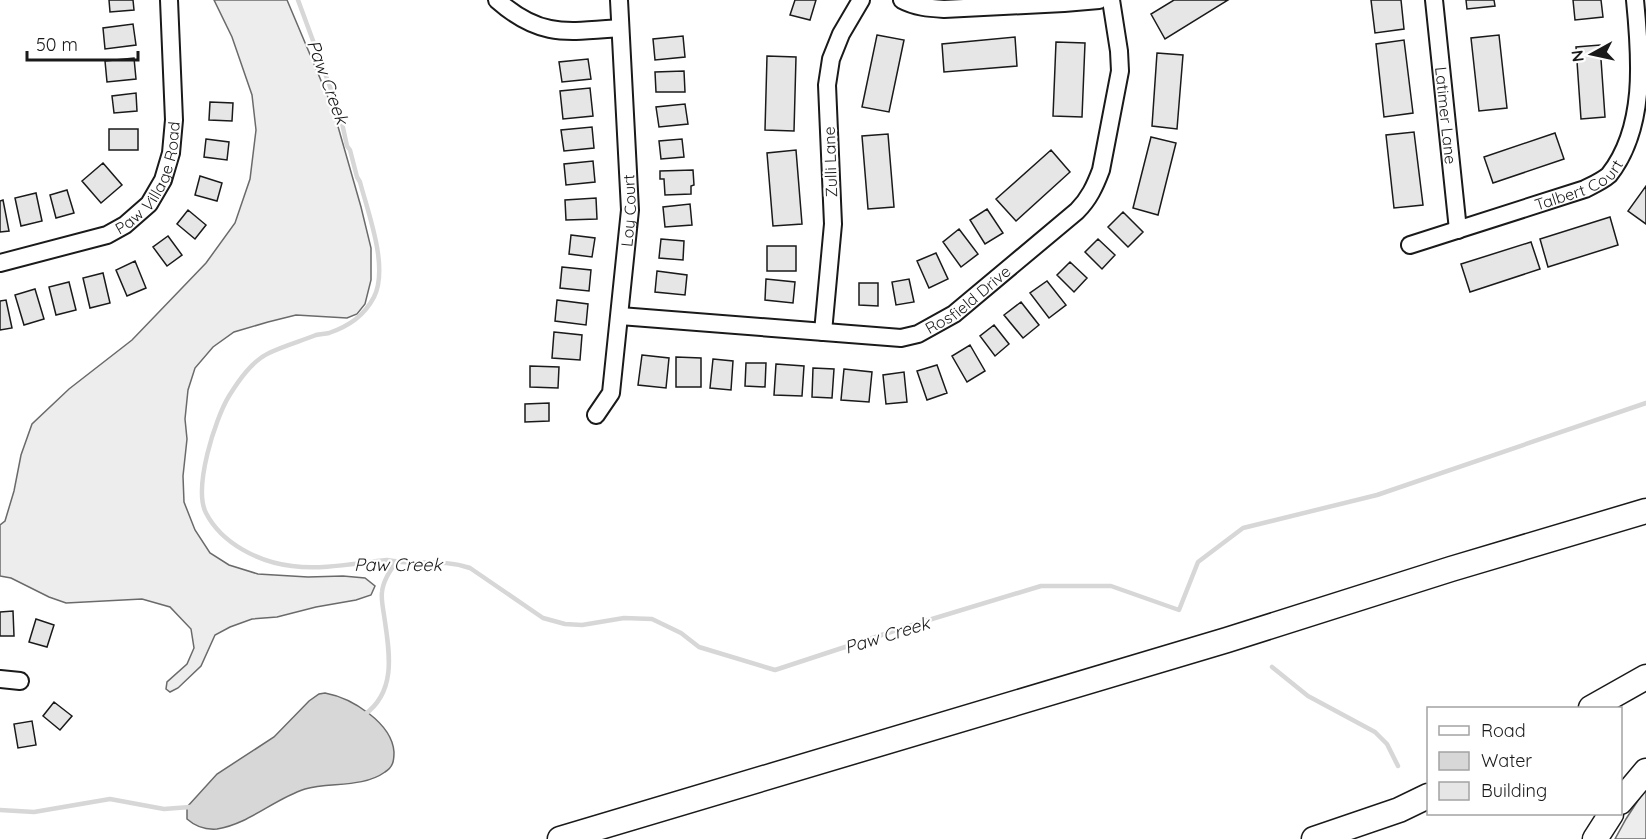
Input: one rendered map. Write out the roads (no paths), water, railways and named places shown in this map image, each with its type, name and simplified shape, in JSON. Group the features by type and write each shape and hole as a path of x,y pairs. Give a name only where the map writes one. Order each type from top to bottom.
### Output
{"highway":[{"path":"560,839 1227,640 1451,569 1646,511"},
{"path":"1593,707 1646,677"},
{"path":"1622,800 1646,771"},
{"path":"1314,839 1400,810 1427,796"},
{"path":"1594,839 1611,815"}],"street":[{"name":"Paw Village Road","path":"0,263 106,235 125,225 149,204 163,180 171,153 174,120 169,0"},
{"path":"497,0 522,20 557,31 620,28"},
{"name":"Loy Court","path":"597,415 611,393 630,210 619,0"},
{"name":"Zulli Lane","path":"823,332 833,224 827,85 831,60 841,34 861,0"},
{"path":"902,0 926,8 944,9 1099,0"},
{"name":"Rosfield Drive","path":"620,316 901,338 918,334 954,314 1087,201 1101,170 1118,86 1119,51 1111,0"},
{"name":"Latimer Lane","path":"1434,0 1458,230"},
{"name":"Talbert Court","path":"1410,245 1585,189 1608,176 1624,158 1634,140 1644,101 1635,0"},
{"path":"0,679 20,681"}],"water":[{"path":"325,693 358,706 386,731 392,741 394,752 394,758 388,770 376,777 357,783 305,789 240,822 217,829 197,826 187,819 187,807 217,774 274,737 309,701"}],"waterway":[{"name":"Paw Creek","path":"298,0 340,114 347,146 360,182 376,240 379,271 374,297 361,315 349,324 329,333 316,335 280,348 263,356 252,366 229,396 212,437 202,487 206,513 222,534 243,550 279,564 328,567 387,560 459,565 470,568 543,618 565,624 582,625 624,618 652,619 681,633 699,647 775,670 1041,586 1111,586 1179,610 1198,562 1243,528 1377,495 1646,403"},
{"path":"364,715 375,705 387,682 389,656 382,595 385,580 396,562"},
{"name":"Paw Creek","path":"1272,667 1308,696 1375,732 1387,744 1398,766"},
{"path":"0,810 34,812 110,799 164,809 190,807"}]}
